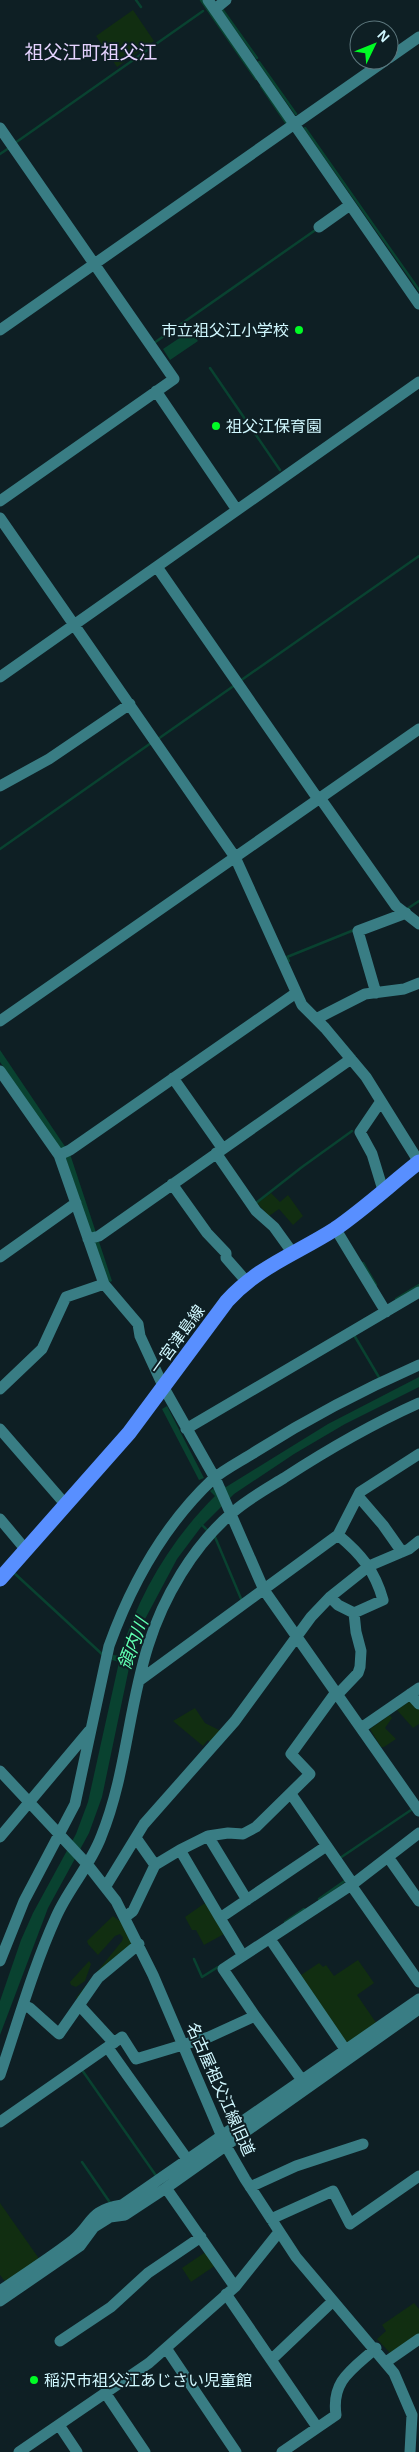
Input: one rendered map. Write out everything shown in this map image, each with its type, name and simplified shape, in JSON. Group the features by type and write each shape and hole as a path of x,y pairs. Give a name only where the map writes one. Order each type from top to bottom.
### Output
{"main road":[{"name":"一宮津島線","path":"6,1572 130,1433 227,1302 247,1282 269,1265 336,1228 419,1162"}],"street":[{"path":"226,0 211,5 419,304"},
{"path":"399,51 419,37"},
{"path":"0,330 372,70"},
{"path":"0,128 174,379 0,501"},
{"path":"319,227 350,205"},
{"path":"0,677 419,382"},
{"path":"156,391 237,510"},
{"path":"0,518 235,857 302,1005 351,1058 381,1101 419,1162"},
{"path":"157,567 396,906 419,924"},
{"path":"0,786 49,759 130,704"},
{"path":"0,1021 419,729"},
{"path":"376,992 358,931 406,913"},
{"path":"316,1020 364,994 404,989 419,983"},
{"path":"63,1153 296,993"},
{"path":"92,1238 351,1058"},
{"path":"0,1071 63,1153 76,1203 92,1238 104,1284 138,1324 140,1336 164,1388 215,1479 264,1590 419,1811"},
{"path":"173,1078 256,1211 274,1228 292,1252"},
{"path":"381,1101 360,1132 372,1154 383,1190"},
{"path":"172,1184 207,1233 226,1253 226,1258 247,1282"},
{"path":"0,1257 76,1203"},
{"path":"336,1228 386,1312"},
{"path":"0,1389 42,1349 66,1297 104,1284"},
{"path":"186,1429 419,1292"},
{"path":"1,1955 24,1901 75,1804 110,1646 129,1596 144,1569 172,1527 215,1479 321,1413 419,1364"},
{"path":"0,2075 38,1959 57,1915 101,1838 114,1798 148,1646 171,1595 201,1546 230,1512 349,1438 419,1403"},
{"path":"0,1429 66,1505"},
{"path":"140,1680 338,1535 360,1492 419,1454"},
{"path":"358,1496 383,1525 402,1552"},
{"path":"0,1519 26,1550"},
{"path":"338,1535 356,1550 369,1566 380,1588 383,1600 354,1613"},
{"path":"106,1886 153,1812 235,1721 296,1635 330,1597 369,1566 402,1552 419,1541"},
{"path":"330,1597 338,1605 354,1613"},
{"path":"125,1917 133,1911 155,1865 208,1836 228,1833 243,1834 256,1827 310,1774 291,1754 337,1693 358,1673 361,1651 354,1613"},
{"path":"361,1728 415,1691 419,1704"},
{"path":"0,1838 90,1730"},
{"name":"名古屋祖父江線旧道","path":"0,1771 86,1862 106,1886 125,1917 184,2045 224,2140 250,2187 296,2257 376,2348 402,2388 415,2418 410,2452"},
{"path":"291,1794 325,1847 419,1982"},
{"path":"302,2080 223,1969 352,1885 419,1833"},
{"path":"208,1836 247,1900"},
{"path":"136,1838 155,1865"},
{"path":"220,1918 325,1847"},
{"path":"180,1850 243,1956"},
{"path":"388,1857 419,1901"},
{"path":"270,1939 348,2053"},
{"path":"23,2004 59,2034 98,1978 139,1944"},
{"path":"0,2291 75,2238 92,2217 102,2210 122,2205 187,2159 224,2140 348,2053 419,1998"},
{"path":"79,2005 111,2045 187,2159"},
{"path":"0,2301 80,2246 94,2228 110,2217 125,2215 166,2188 224,2140 302,2080 419,2009"},
{"path":"0,2122 122,2037 136,2059 209,2037 255,2016"},
{"path":"250,2187 296,2166 362,2144"},
{"path":"271,2219 333,2191 350,2224 419,2176"},
{"path":"166,2188 200,2237 271,2360 317,2428"},
{"path":"19,2452 150,2362 231,2290 279,2232"},
{"path":"60,2341 111,2307 148,2273 200,2237"},
{"path":"271,2360 333,2301"},
{"path":"386,2362 419,2339"},
{"path":"166,2348 236,2452"},
{"path":"282,2452 336,2415 334,2402 339,2383 376,2348"},
{"path":"106,2394 145,2452"},
{"path":"59,2425 77,2452"}],"shaded area":[{"path":"133,10 154,41 117,67 96,36"},
{"path":"271,1193 280,1202 288,1195 303,1216 293,1225 279,1209 269,1216 257,1203"},
{"path":"413,1699 419,1708 419,1724 413,1728 397,1710"},
{"path":"195,1708 205,1723 223,1732 212,1744 208,1740 203,1746 173,1721"},
{"path":"390,1715 392,1718 385,1728 396,1739 381,1747 370,1729"},
{"path":"205,1903 224,1934 204,1945 196,1930 192,1930 185,1917"},
{"path":"113,1916 121,1922 133,1944 78,2000 76,1998 122,1941 123,1937 120,1934 115,1936 98,1955 88,1944 87,1941"},
{"path":"358,1960 374,1983 357,1995 377,2024 345,2046 298,1977 319,1963 323,1967 326,1965 334,1976"},
{"path":"89,1961 91,1964 85,1981 76,1987 71,1985 70,1982"},
{"path":"0,2203 40,2260 6,2283 0,2275"},
{"path":"207,2251 216,2265 191,2282 182,2268"},
{"path":"414,2303 419,2309 419,2336 390,2353 377,2339 386,2331 382,2325"}],"water":[{"path":"190,331 198,341 170,360 163,349"},
{"path":"0,1050 70,1154 112,1281 108,1283 65,1156 0,1062"},
{"name":"領内川","path":"419,1377 419,1387 345,1424 294,1454 234,1494 201,1527 177,1559 144,1621 129,1668 102,1797 89,1833 48,1908 0,2035 0,2001 21,1940 33,1913 76,1834 88,1802 119,1662 112,1660 113,1655 120,1656 136,1612 157,1570 184,1531 215,1496 210,1491 220,1483 226,1487 328,1424"},
{"path":"167,1406 204,1478 199,1480 162,1409"}],"waterway":[{"path":"136,0 141,7"},
{"path":"201,0 256,79"},
{"path":"222,9 257,58"},
{"path":"15,143 203,11"},
{"path":"259,62 296,114"},
{"path":"261,86 287,124"},
{"path":"305,128 419,290"},
{"path":"0,154 9,148"},
{"path":"154,343 314,231"},
{"path":"210,368 280,470"},
{"path":"240,681 419,556"},
{"path":"158,739 235,685"},
{"path":"0,849 151,743"},
{"path":"407,909 419,901"},
{"path":"289,961 287,957 354,930"},
{"path":"256,1203 352,1131"},
{"path":"363,1263 376,1285"},
{"path":"396,1299 419,1285"},
{"path":"354,1335 380,1379"},
{"path":"200,1523 208,1531"},
{"path":"215,1537 242,1601"},
{"path":"12,1571 103,1655"},
{"path":"340,1858 411,1810"},
{"path":"319,1899 346,1880"},
{"path":"285,1922 304,1909"},
{"path":"194,1959 202,1977 218,1967"},
{"path":"82,2070 157,2177"},
{"path":"82,2162 111,2204"}],"place":[{"name":"市立祖父江小学校","path":"299,330"},
{"name":"祖父江保育園","path":"216,426"},
{"name":"稲沢市祖父江あじさい児童館","path":"34,2380"}],"district":[{"name":"祖父江町祖父江","path":"91,52"}]}
